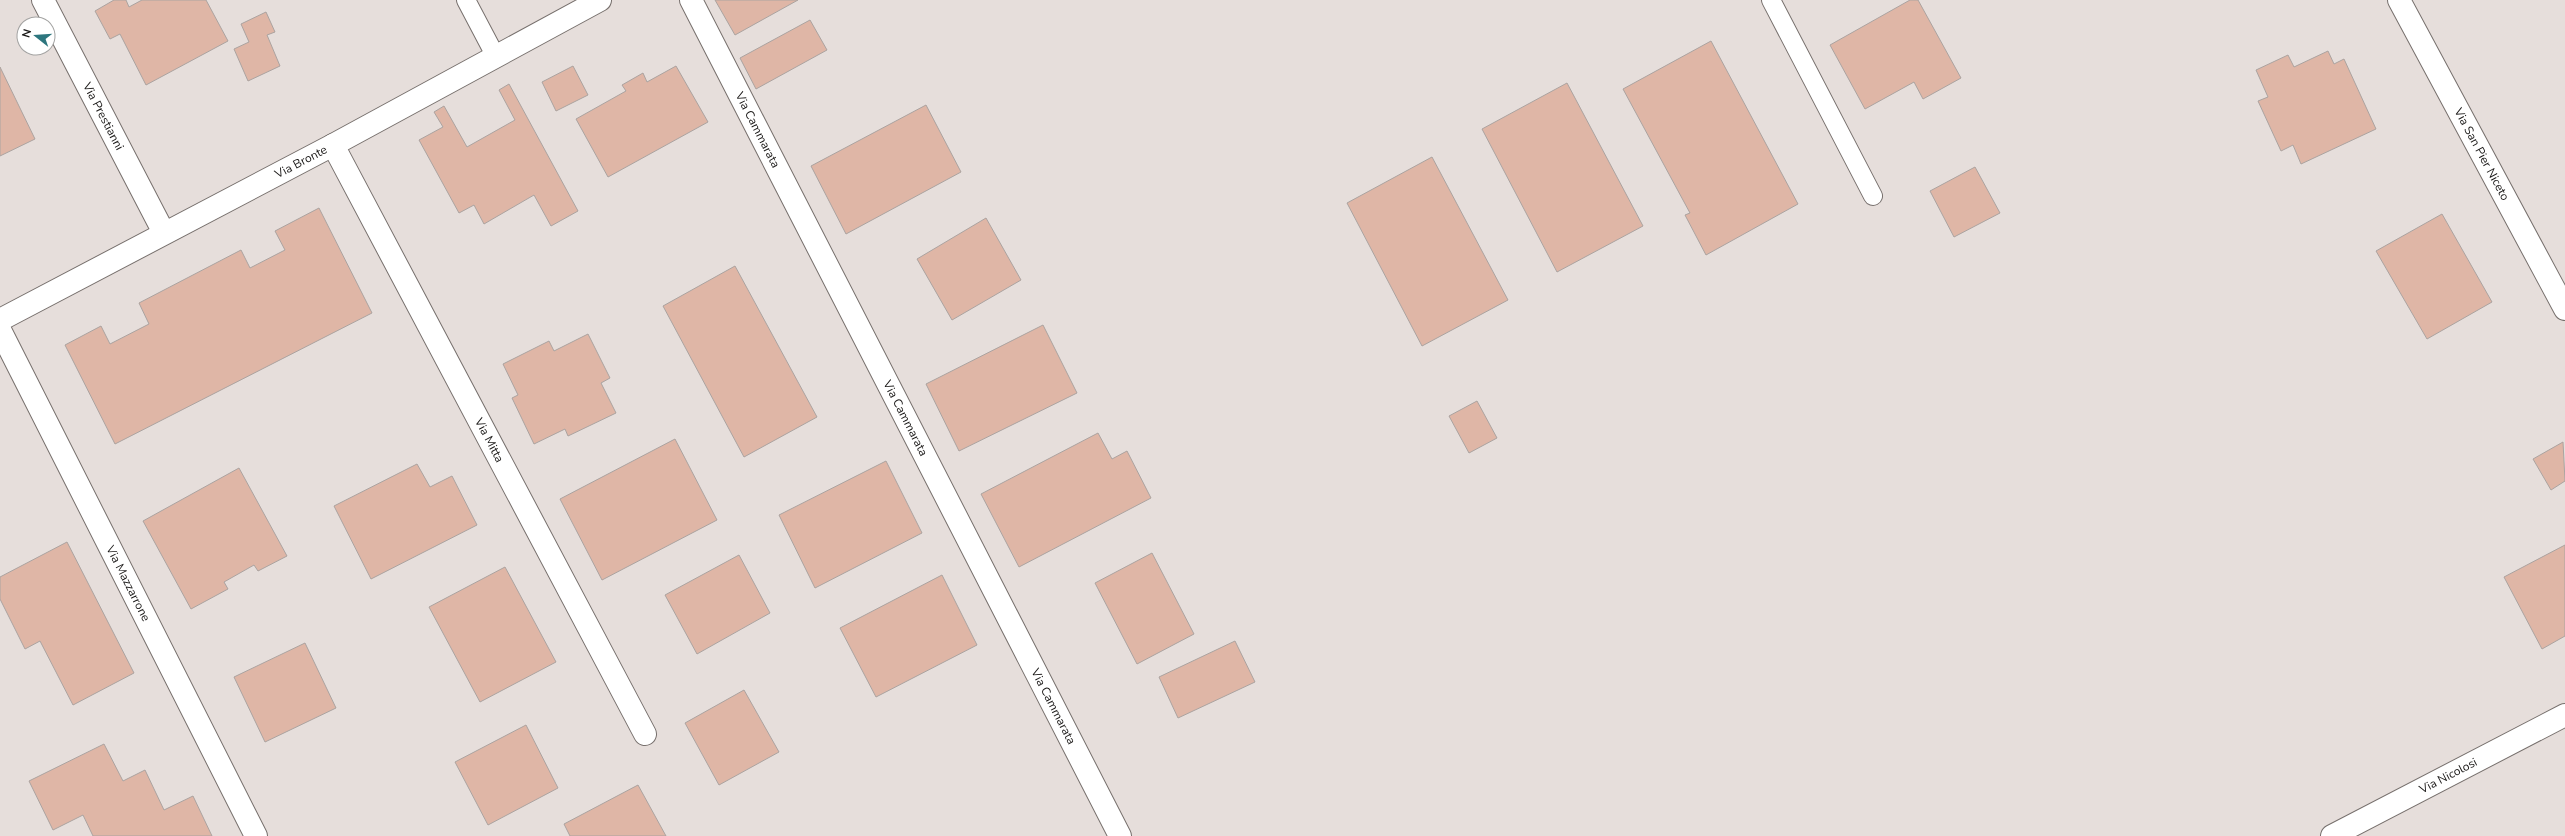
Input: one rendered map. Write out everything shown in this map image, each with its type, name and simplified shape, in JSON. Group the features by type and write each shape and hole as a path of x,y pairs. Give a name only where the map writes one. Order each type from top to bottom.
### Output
{"street":[{"name":"Via Prestianni","path":"43,0 164,233"},
{"name":"Via Bronte","path":"0,320 333,146 600,0"},
{"name":"Via Cammarata","path":"691,0 1120,836"},
{"name":"Via San Pier Niceto","path":"2399,0 2565,309"},
{"name":"Via Mitta","path":"333,146 645,734"},
{"name":"Via Mazzarrone","path":"0,330 256,836"},
{"name":"Via Nicolosi","path":"2332,836 2564,717"}],"lane":[{"path":"466,0 496,57"},
{"path":"1771,0 1873,196"}],"building":[{"path":"114,0 126,0 129,7 142,0 206,0 228,41 146,85 120,34 110,39 95,11"},
{"path":"715,0 798,0 735,35"},
{"path":"1910,0 1918,0 1961,78 1923,99 1914,82 1865,109 1830,45"},
{"path":"266,12 275,32 267,35 280,66 248,81 234,49 249,42 241,24"},
{"path":"810,20 827,50 756,89 740,58"},
{"path":"1711,41 1798,204 1706,255 1685,215 1690,213 1623,89"},
{"path":"2328,51 2334,64 2344,59 2376,129 2301,164 2293,145 2281,151 2258,101 2268,97 2256,70 2288,55 2294,67"},
{"path":"573,66 588,95 556,111 542,82"},
{"path":"676,66 708,122 608,177 576,119 626,91 622,85 643,73 647,82"},
{"path":"0,67 35,139 0,156"},
{"path":"1567,83 1643,226 1557,272 1482,129"},
{"path":"509,84 578,211 551,226 534,195 484,224 474,205 459,213 419,140 443,127 434,112 444,106 467,147 515,120 499,90"},
{"path":"926,105 961,172 846,234 811,166"},
{"path":"1432,157 1508,300 1422,346 1347,203"},
{"path":"1975,167 2000,213 1954,237 1930,191"},
{"path":"319,208 372,313 115,444 65,345 101,326 110,344 149,324 139,303 241,250 250,268 285,250 275,231"},
{"path":"2442,214 2492,302 2427,339 2376,251"},
{"path":"986,218 1021,280 952,320 917,259"},
{"path":"735,266 817,417 744,457 663,306"},
{"path":"1043,325 1077,393 959,451 926,384"},
{"path":"588,334 610,378 601,383 616,413 568,436 565,429 534,444 512,398 518,395 503,364 549,341 554,351"},
{"path":"1477,401 1497,438 1469,453 1449,416"},
{"path":"1098,433 1112,459 1127,451 1151,498 1019,567 981,494"},
{"path":"675,439 717,520 602,580 560,499"},
{"path":"2563,442 2565,481 2551,490 2533,459"},
{"path":"886,461 922,533 815,588 779,515"},
{"path":"417,464 430,487 452,476 477,525 371,579 334,506"},
{"path":"239,468 287,556 258,571 254,565 224,582 228,589 191,609 143,521"},
{"path":"67,542 134,673 73,705 40,641 25,649 0,599 0,577"},
{"path":"2565,545 2565,636 2542,649 2504,577"},
{"path":"1152,553 1194,634 1137,664 1095,583"},
{"path":"739,555 770,613 697,654 665,595"},
{"path":"505,567 556,662 480,702 429,607"},
{"path":"942,575 977,645 876,697 840,628"},
{"path":"1235,641 1255,682 1178,718 1159,677"},
{"path":"305,643 336,708 265,742 234,677"},
{"path":"744,690 779,752 719,785 685,723"},
{"path":"526,725 558,788 488,825 455,762"},
{"path":"104,744 123,781 145,770 164,810 193,796 212,836 93,836 83,815 53,830 29,781"},
{"path":"638,785 666,836 570,836 564,824"}]}
